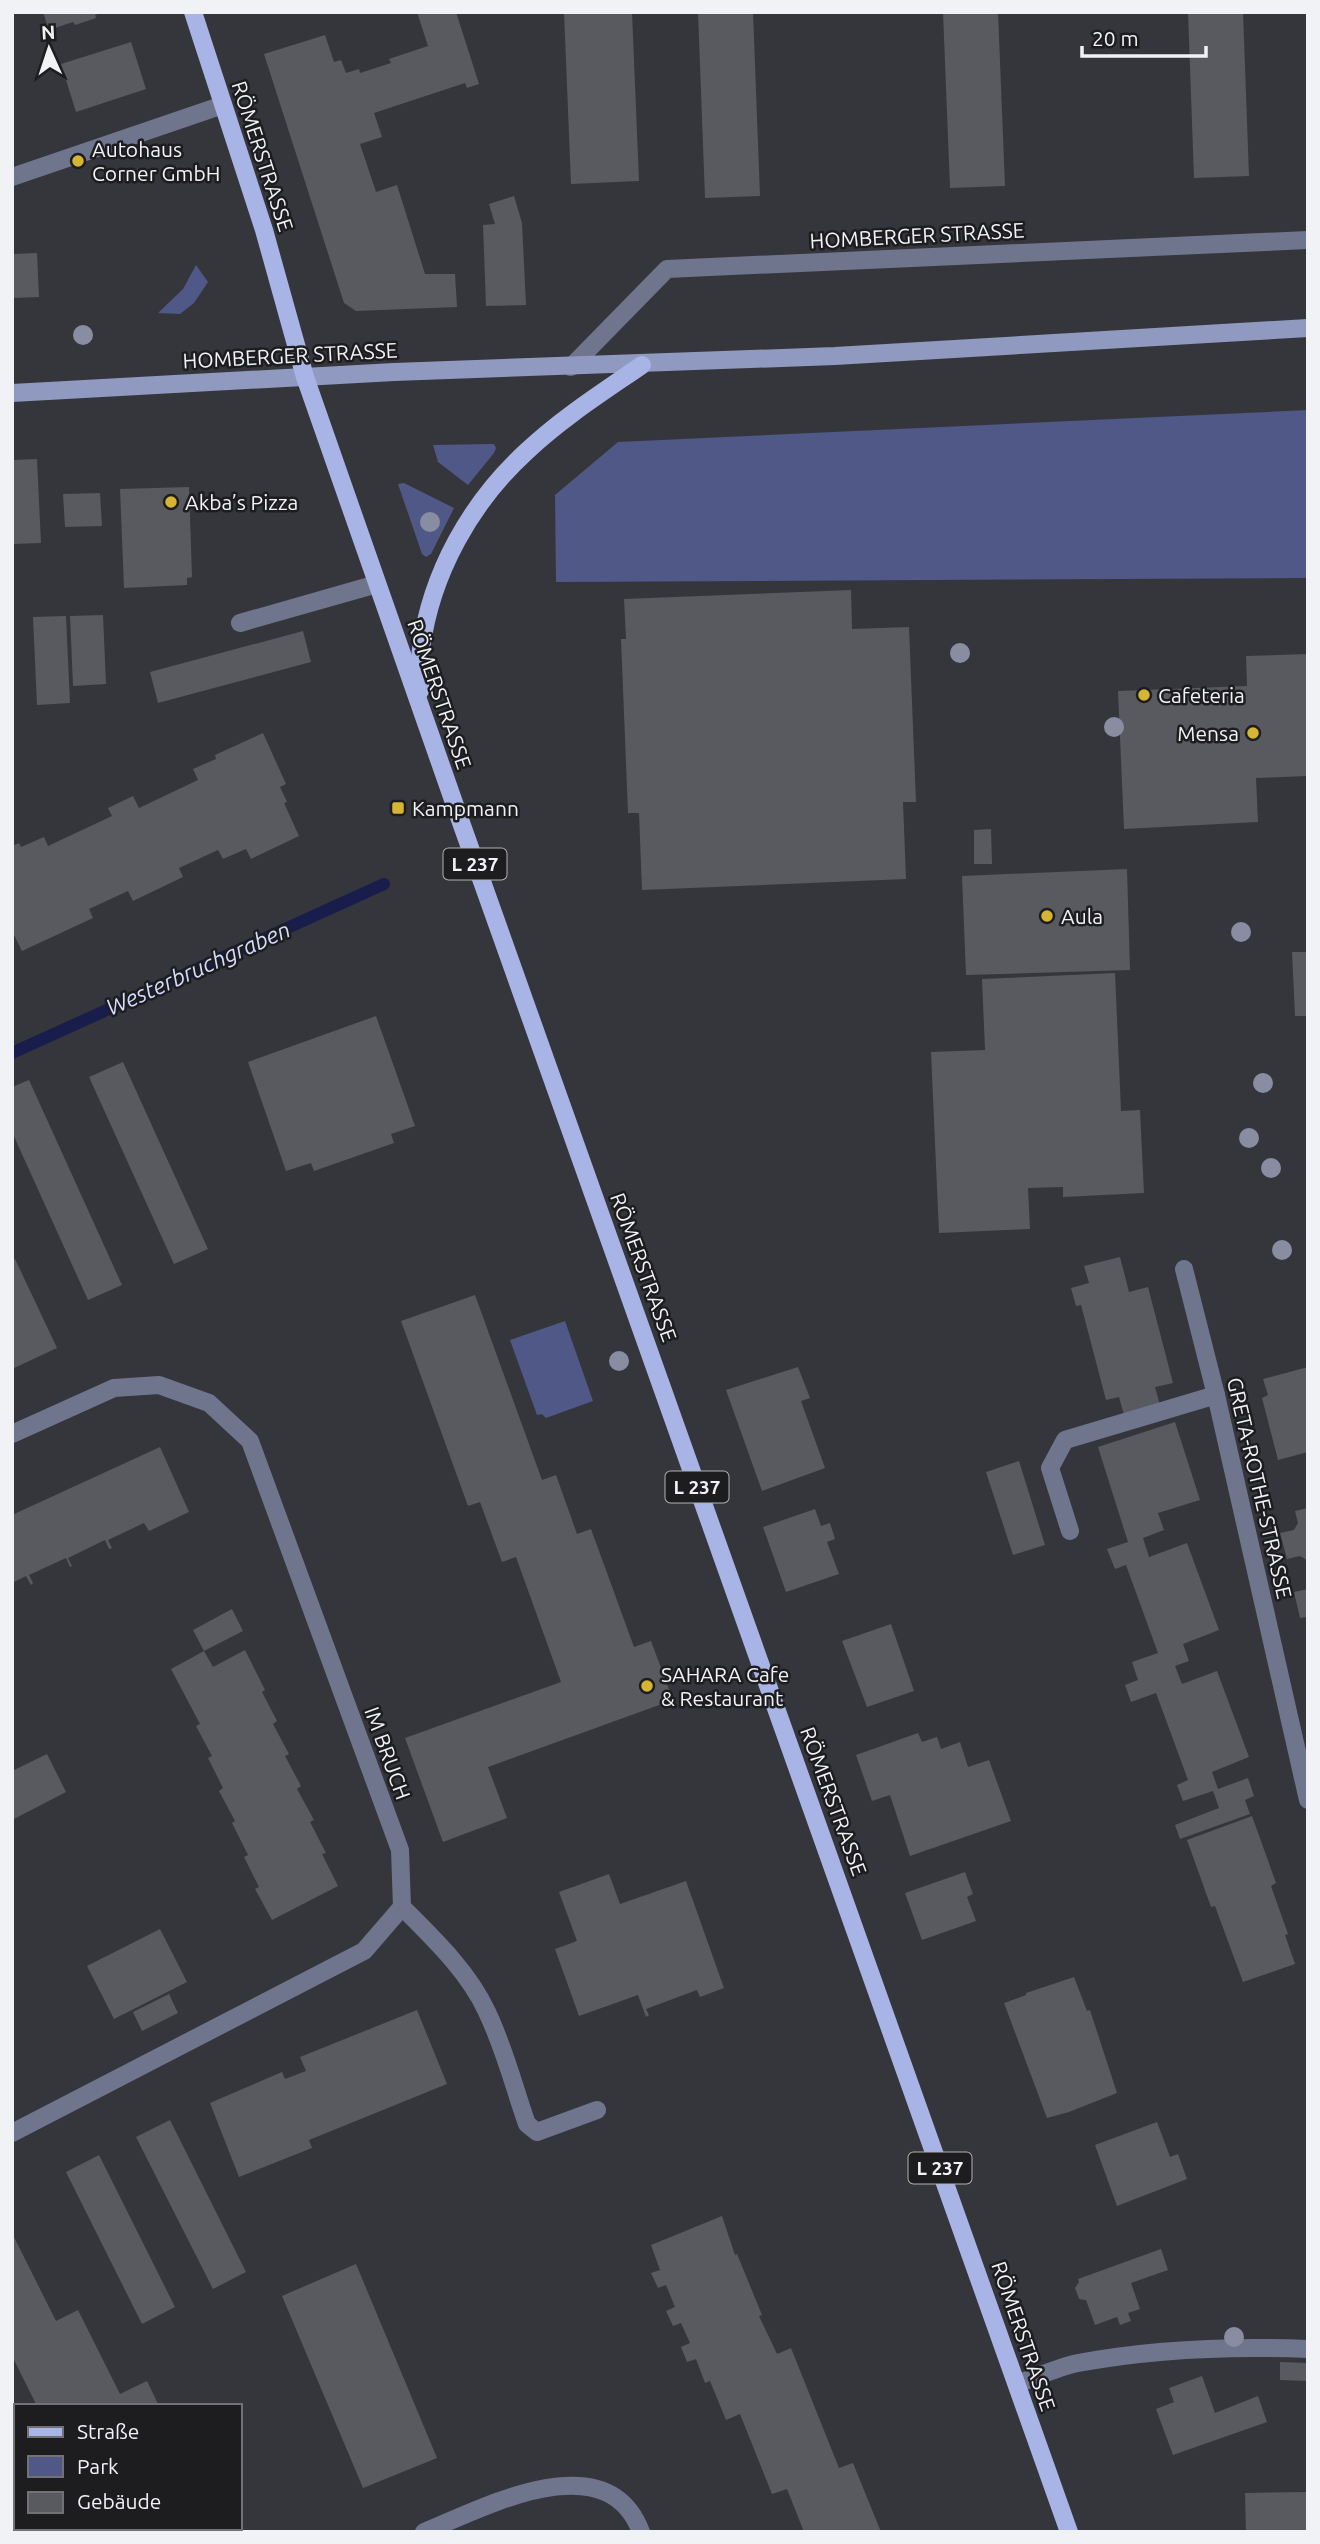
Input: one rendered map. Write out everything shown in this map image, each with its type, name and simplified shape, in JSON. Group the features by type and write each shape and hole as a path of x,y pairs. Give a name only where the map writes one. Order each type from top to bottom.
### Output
{"main road":[{"name":"RÖMERSTRASSE","path":"192,12 264,230 305,377 419,705 1069,2532"},
{"name":"HOMBERGER STRASSE","path":"12,393 305,377 859,355 1308,328"},
{"path":"419,705 421,650 430,601 462,529 526,451 570,415 642,365"}],"street":[{"path":"12,177 223,105"},
{"name":"HOMBERGER STRASSE","path":"570,367 667,269 1308,240"},
{"path":"240,623 377,584"},
{"name":"GRETA-ROTHE-STRASSE","path":"1184,1269 1216,1395 1308,1800"},
{"name":"IM BRUCH","path":"12,1434 114,1388 159,1385 209,1403 250,1441 400,1850 402,1907"},
{"path":"1070,1531 1050,1468 1065,1440 1216,1395"},
{"path":"12,2133 364,1951 402,1907 468,1981 487,2011 527,2124 537,2132 597,2110"},
{"path":"1017,2384 1076,2363 1247,2346 1308,2348"},
{"path":"424,2532 517,2493 555,2485 590,2488 606,2493 624,2504 635,2517 641,2532"}],"green space":[{"path":"196,265 208,282 194,303 180,314 158,313 183,289"},
{"path":"1308,410 1308,578 556,582 555,495 618,442"},
{"path":"494,444 494,453 468,485 438,462 433,445"},
{"path":"404,483 454,508 431,554 426,557 422,554 398,484"},
{"path":"565,1321 593,1401 546,1418 542,1414 537,1415 510,1340"}],"building":[{"path":"43,12 101,13 95,15 96,18 75,25 73,22 49,30"},
{"path":"417,12 456,12 479,84 467,88 465,83 374,113 382,137 360,144 376,192 397,185 425,274 455,274 457,307 356,311 344,303 264,54 325,35 334,62 341,60 346,73 359,69 360,73 391,63 389,59 428,46"},
{"path":"564,12 632,12 639,181 571,184"},
{"path":"698,12 753,12 760,196 705,198"},
{"path":"943,12 998,12 1005,186 950,188"},
{"path":"1188,12 1243,12 1249,176 1194,178"},
{"path":"131,42 146,89 76,112 61,64"},
{"path":"514,196 522,223 526,305 486,306 483,225 495,224 489,204"},
{"path":"37,253 39,297 12,298 12,254"},
{"path":"37,459 41,543 12,544 12,460"},
{"path":"189,487 192,577 187,578 187,585 124,588 120,489"},
{"path":"100,493 102,526 65,527 63,494"},
{"path":"851,590 852,629 909,627 916,802 903,802 906,879 642,890 639,813 628,813 621,639 626,639 624,599"},
{"path":"103,615 106,684 73,686 70,616"},
{"path":"66,616 70,703 37,705 33,617"},
{"path":"303,631 311,662 158,703 150,672"},
{"path":"1308,654 1308,776 1256,778 1258,822 1124,829 1118,691 1247,686 1246,656"},
{"path":"263,733 286,784 280,787 287,802 284,803 299,836 251,859 246,849 223,859 218,850 179,868 183,877 133,901 128,891 89,909 93,918 22,951 12,931 12,846 19,843 21,847 44,837 48,846 112,816 108,808 133,796 139,808 198,780 193,769 216,759 215,755"},
{"path":"991,829 992,864 974,864 974,830"},
{"path":"1127,869 1130,970 966,975 962,876"},
{"path":"1292,952 1308,952 1308,1016 1295,1016"},
{"path":"1115,973 1121,1111 1140,1110 1144,1193 1063,1197 1063,1187 1028,1188 1030,1229 939,1233 931,1052 985,1050 982,979"},
{"path":"376,1016 415,1126 391,1134 394,1143 314,1171 311,1163 286,1171 248,1062"},
{"path":"123,1062 208,1249 174,1264 89,1077"},
{"path":"29,1080 122,1285 88,1300 12,1132 12,1087"},
{"path":"1120,1257 1129,1292 1148,1287 1173,1383 1155,1387 1160,1405 1124,1415 1119,1397 1106,1400 1081,1305 1076,1306 1071,1288 1089,1283 1084,1266"},
{"path":"15,1259 57,1348 12,1369 12,1260"},
{"path":"475,1295 542,1480 556,1475 577,1534 591,1529 634,1647 651,1641 673,1700 488,1767 507,1818 443,1842 405,1738 561,1682 516,1557 502,1562 480,1502 468,1506 401,1321"},
{"path":"798,1367 810,1398 801,1401 825,1468 762,1491 726,1390"},
{"path":"1308,1367 1308,1452 1278,1460 1262,1398 1268,1395 1263,1379"},
{"path":"1175,1422 1200,1500 1158,1513 1164,1530 1143,1538 1149,1557 1187,1543 1219,1630 1183,1644 1189,1661 1175,1666 1182,1684 1217,1671 1249,1757 1212,1772 1218,1789 1248,1778 1254,1796 1245,1800 1250,1814 1180,1839 1175,1825 1219,1808 1213,1791 1183,1801 1177,1785 1188,1780 1156,1693 1131,1702 1125,1685 1138,1680 1132,1662 1158,1653 1126,1565 1115,1569 1107,1549 1128,1542 1098,1447"},
{"path":"160,1447 189,1512 149,1531 144,1523 108,1540 112,1548 109,1549 105,1540 68,1558 72,1566 70,1567 66,1558 29,1575 33,1583 31,1585 26,1576 12,1583 12,1515"},
{"path":"1019,1461 1045,1545 1013,1555 986,1472"},
{"path":"1308,1508 1308,1561 1300,1556 1287,1559 1280,1533 1294,1530 1298,1523 1295,1511"},
{"path":"815,1509 821,1526 830,1523 835,1539 827,1542 839,1574 786,1592 763,1527"},
{"path":"1308,1589 1308,1617 1300,1618 1294,1592"},
{"path":"232,1609 243,1631 204,1651 193,1630"},
{"path":"891,1624 914,1691 867,1707 842,1641"},
{"path":"245,1650 265,1690 262,1692 277,1721 273,1724 289,1754 285,1756 301,1786 297,1789 314,1820 310,1822 326,1853 322,1854 338,1886 272,1920 255,1889 259,1887 244,1857 248,1855 232,1823 235,1821 219,1791 223,1788 208,1758 212,1756 196,1726 200,1724 171,1669 204,1651 213,1667"},
{"path":"918,1733 922,1742 937,1737 941,1749 960,1742 968,1767 989,1760 1011,1821 910,1856 890,1795 872,1801 856,1755"},
{"path":"47,1754 66,1792 12,1820 12,1771"},
{"path":"1252,1816 1276,1883 1271,1886 1288,1934 1285,1935 1295,1964 1243,1982 1215,1906 1211,1907 1187,1840"},
{"path":"965,1872 973,1894 967,1897 976,1921 922,1940 905,1893"},
{"path":"609,1874 620,1904 686,1881 724,1988 700,1997 697,1990 646,2009 649,2015 646,2017 638,1995 579,2016 555,1949 577,1941 559,1892"},
{"path":"160,1929 187,1982 114,2019 87,1966"},
{"path":"1074,1977 1087,2011 1090,2010 1117,2093 1047,2118 1004,2003"},
{"path":"169,1994 178,2013 142,2031 133,2012"},
{"path":"417,2010 447,2084 309,2140 312,2148 239,2177 210,2103 282,2072 285,2079 306,2071 300,2057"},
{"path":"170,2120 246,2272 213,2289 136,2137"},
{"path":"1157,2122 1170,2157 1178,2154 1187,2179 1117,2206 1095,2145"},
{"path":"99,2155 175,2307 142,2324 66,2172"},
{"path":"722,2216 735,2255 737,2254 762,2315 759,2316 777,2354 791,2348 839,2468 853,2463 881,2532 804,2532 787,2489 772,2494 740,2414 726,2420 710,2381 705,2383 696,2359 687,2362 681,2347 690,2343 681,2323 673,2326 666,2311 675,2307 666,2285 658,2288 651,2273 660,2270 651,2245"},
{"path":"12,2233 56,2321 78,2310 120,2394 147,2381 158,2404 36,2404 12,2356"},
{"path":"1161,2249 1168,2270 1131,2283 1140,2309 1128,2313 1131,2321 1120,2325 1117,2317 1095,2325 1086,2300 1079,2299 1075,2288 1078,2279"},
{"path":"356,2264 437,2458 363,2488 282,2296"},
{"path":"1280,2362 1308,2363 1308,2381 1280,2380"},
{"path":"1202,2376 1215,2413 1258,2396 1267,2422 1173,2455 1156,2409 1174,2402 1169,2388"},
{"path":"1308,2492 1308,2532 1246,2532 1245,2493"},
{"path":"124,2530 222,2532 125,2532"}],"waterway":[{"name":"Westerbruchgraben","path":"12,1053 384,884"}],"place":[{"name":"Autohaus Corner GmbH","path":"78,161"},
{"name":"Akba’s Pizza","path":"171,502"},
{"name":"Cafeteria","path":"1144,695"},
{"name":"Mensa","path":"1253,733"},
{"name":"Kampmann","path":"398,808"},
{"name":"Aula","path":"1047,916"},
{"name":"SAHARA Cafe & Restaurant","path":"647,1686"}]}
